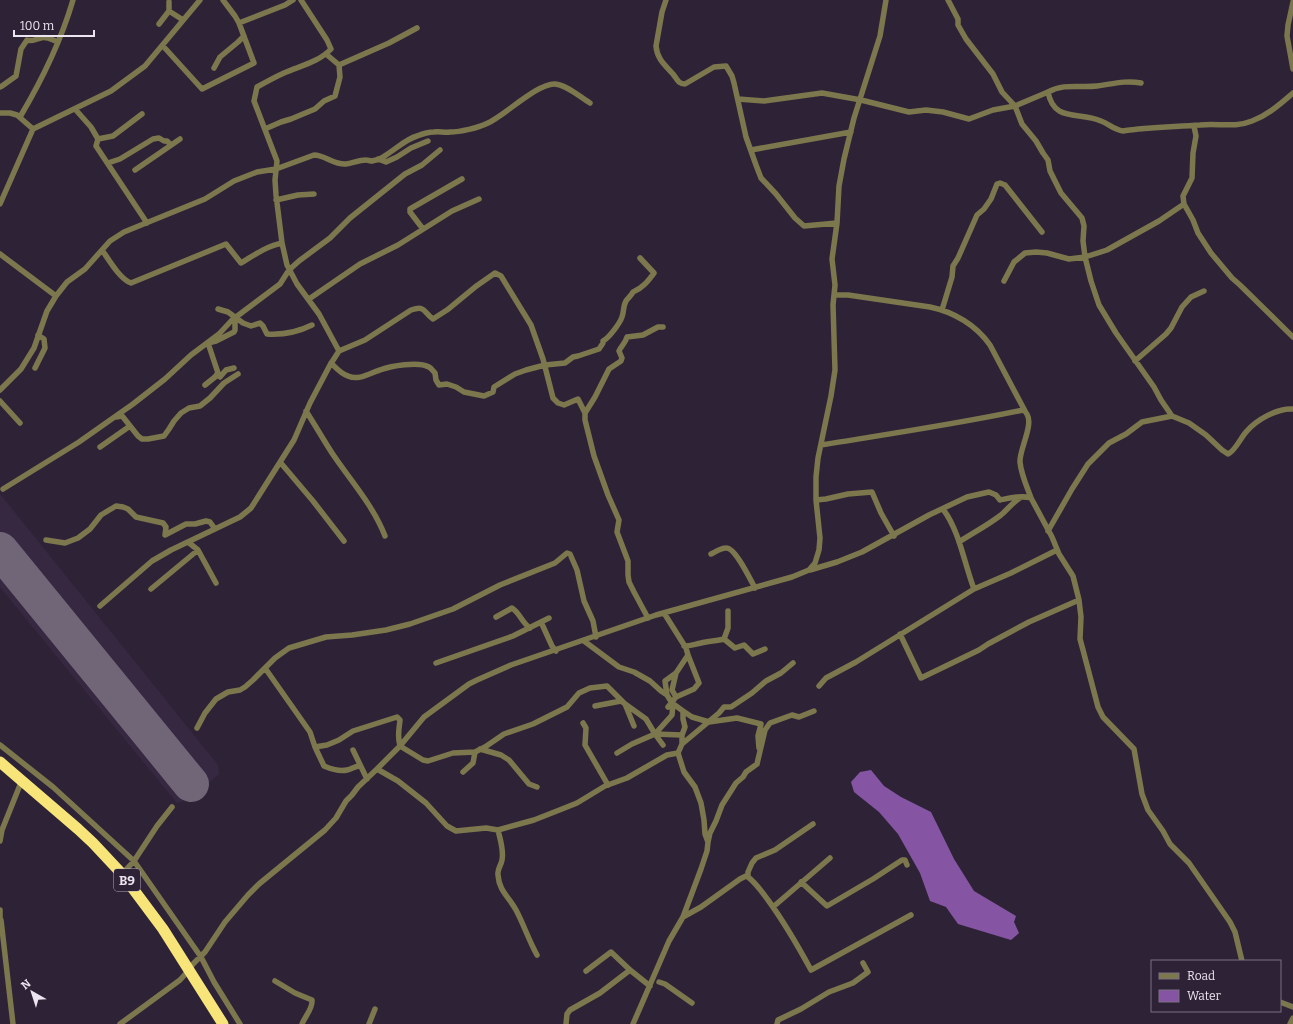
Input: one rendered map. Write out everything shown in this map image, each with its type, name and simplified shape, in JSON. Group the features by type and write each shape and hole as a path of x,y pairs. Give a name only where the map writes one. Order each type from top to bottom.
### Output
{"highway":[{"name":"B9","path":"0,762 88,838 122,874 152,912 223,1024"}],"street":[{"path":"20,117 32,96 62,34 73,0"},
{"path":"0,204 33,129 111,91 134,75 145,66 163,46 200,0"},
{"path":"163,46 202,89 254,62 236,16 225,0"},
{"path":"239,23 285,5 293,0"},
{"path":"301,0 327,40 331,49 326,54 310,63 257,87 254,101 277,160 275,180 276,200 282,243 287,265 297,284 309,299 326,326 339,351"},
{"path":"666,0 662,12 656,46 656,51 662,63 682,84 685,84 714,67 726,66 732,76 746,137 761,178 776,194 786,208 804,226 837,223"},
{"path":"809,570 818,557 819,550 820,538 816,500 817,468 835,370 835,285 832,259 841,174 851,132 880,36 886,0"},
{"path":"948,0 958,19 958,25 966,39 993,74 1002,92 1015,106 1022,124 1036,141 1048,160 1050,171 1061,193 1082,218 1084,226 1083,241 1085,257 1099,305 1172,416 1189,423 1228,454 1232,452 1246,432 1254,425 1282,410 1293,409"},
{"path":"159,24 169,11 168,2"},
{"path":"1293,2 1287,36 1293,69"},
{"path":"169,11 183,20"},
{"path":"339,65 389,43 417,28"},
{"path":"214,68 220,57 244,36"},
{"path":"0,87 16,76 21,49 27,40 31,41 40,38 47,38 58,42"},
{"path":"265,129 315,109 324,101 335,96 340,77 339,65 326,54"},
{"path":"738,99 764,101 822,93 861,100 909,112 926,110 943,112 969,119 993,110 1015,106 1054,89 1128,82 1141,83"},
{"path":"0,390 21,368 34,348 47,311 56,296 67,282 86,269 114,238 124,232 205,199 224,186 257,172 276,169 318,155 341,164 367,160 373,161 388,154 411,138 417,136 434,132 457,132 488,123 538,90 550,85 555,84 563,86 590,103"},
{"path":"1048,92 1053,106 1064,114 1100,120 1118,130 1206,125 1228,126 1251,121 1270,112 1293,93"},
{"path":"75,109 91,127 98,139 96,146 147,223"},
{"path":"0,113 10,113 20,117 33,129"},
{"path":"98,139 113,136 142,114"},
{"path":"1194,126 1196,136 1193,153 1192,178 1183,196 1184,204 1198,233 1211,253 1232,278 1293,337"},
{"path":"751,150 851,132"},
{"path":"108,163 120,158 153,139 159,138 164,142 167,141 171,145"},
{"path":"135,170 180,140"},
{"path":"377,159 386,162 411,148 428,141"},
{"path":"3,488 50,460 113,418 165,379 191,355 219,334 236,317 280,284 289,270 330,238 350,218 405,174 422,164 440,150"},
{"path":"423,229 410,212 410,209 462,179"},
{"path":"942,310 952,277 953,266 977,215 984,209 991,199 997,184 1000,183 1005,185 1042,232"},
{"path":"276,200 298,195 314,194"},
{"path":"309,299 360,264 398,245 452,211 479,199"},
{"path":"1004,281 1014,262 1025,253 1047,253 1070,258 1085,257 1112,248 1159,221 1184,204"},
{"path":"102,250 117,270 131,284 226,244 240,263 274,244 282,243"},
{"path":"0,254 56,296"},
{"path":"331,363 338,370 349,377 358,378 368,376 381,369 402,364 428,366 435,373 436,380 439,385 447,384 464,392 484,396 493,392 494,387 515,374 545,365 565,363 572,357 599,349 603,341 606,340 614,331 614,328 622,318 625,302 634,292 647,283 654,273 640,258"},
{"path":"100,606 152,561 188,542 240,518 251,508 294,440 306,411 331,363 339,351 365,340 411,310 419,308 423,309 433,319 495,273 501,276 530,325 545,365 553,398 558,403 564,405 578,399 585,413 587,433 594,456 608,496 619,520 617,532 628,561 629,582 648,618"},
{"path":"1135,361 1166,334 1171,328 1182,307 1191,297 1204,291"},
{"path":"834,295 848,295 942,310 960,318 984,337 1029,419 1029,426 1022,449 1020,463 1031,498 1057,550 1073,576 1079,600 1081,617 1080,639 1100,713 1103,718 1134,749 1142,794 1146,805 1164,831 1170,844 1189,864 1228,918 1235,932 1242,960"},
{"path":"218,309 228,312 243,323 251,326 260,323 267,334 288,333 302,330 312,324"},
{"path":"208,343 216,341 234,332 236,317"},
{"path":"585,413 609,369 621,361 622,358 619,351 627,337 643,335 658,327 663,327"},
{"path":"35,368 45,348 44,339 38,335"},
{"path":"208,343 219,375 224,383"},
{"path":"205,385 226,370 234,368"},
{"path":"113,418 122,416 142,439 164,436 181,413 189,408 200,406 224,383 238,374"},
{"path":"0,401 20,423"},
{"path":"821,445 1000,416 1023,410 1025,411"},
{"path":"306,411 332,453 381,524 385,536"},
{"path":"1048,531 1072,488 1088,464 1104,447 1126,434 1142,422 1172,416"},
{"path":"100,447 130,426"},
{"path":"280,462 344,541"},
{"path":"816,500 848,494 872,492 881,513 894,536"},
{"path":"120,1024 179,981 201,957 225,922 248,895 325,830 336,818 346,800 400,746 424,717 469,684 511,665 648,618 792,577 809,570 852,557 894,536 929,515 968,497 989,492 996,495 1000,500 1016,497 1021,498"},
{"path":"959,542 1003,513 1013,502 1021,498 1031,498"},
{"path":"46,540 65,543 78,538 90,529 101,515 116,506 128,509 136,517 163,523 166,528 165,535 186,524 195,524 206,521 210,522 215,529"},
{"path":"943,509 959,542 974,589"},
{"path":"188,542 198,550 216,583"},
{"path":"711,554 725,548 731,549 736,554 755,588"},
{"path":"151,589 198,550"},
{"path":"819,686 826,678 856,662 974,589 1011,573 1057,550"},
{"path":"197,728 205,713 216,699 228,692 240,690 285,650 302,643 326,637 386,630 410,624 453,609 500,585 554,563 568,553 572,557 577,570 584,601 593,621 596,637"},
{"path":"900,634 921,678 979,650 1029,622 1079,600"},
{"path":"496,617 512,608 516,610 526,626 530,628"},
{"path":"724,639 728,628 728,611"},
{"path":"664,613 684,646 699,683 694,689 676,697 671,705"},
{"path":"436,663 513,636 549,618"},
{"path":"541,622 552,646 556,650"},
{"path":"684,646 691,646 724,639"},
{"path":"724,639 736,648 744,645 753,654 765,649"},
{"path":"584,641 619,667 634,672 650,681 667,695"},
{"path":"617,753 632,744 655,734 672,715 665,681 676,673 688,655"},
{"path":"682,744 709,722 724,707 731,707 752,693 766,681 782,673 793,663"},
{"path":"265,668 310,732 324,766 336,770 347,770 360,766"},
{"path":"676,673 672,690 676,697"},
{"path":"463,772 473,763 478,750 504,734 533,724 567,708 579,693 590,688 607,686 625,704 634,726"},
{"path":"595,706 621,701 646,719 663,745"},
{"path":"671,705 692,717 709,722 737,718 761,724 758,736 760,753"},
{"path":"633,1024 669,941 683,917 707,851 710,833 722,805 736,783 743,778 746,772 757,764 765,730 770,723 792,715 799,717 814,711"},
{"path":"683,712 685,727 682,735 682,744 678,753 684,772 695,787 701,803 705,834 708,842"},
{"path":"315,747 327,745 339,740 353,731 397,717 400,720 397,736 400,746 423,760 428,761 453,752 478,750 501,755 509,760 529,784 537,787"},
{"path":"583,723 586,728 585,744 608,785"},
{"path":"655,734 682,735"},
{"path":"0,745 53,787 134,861 201,957 214,982 240,1024"},
{"path":"353,750 367,779"},
{"path":"377,769 398,781 426,803 448,826 456,830 486,828 498,830 534,820 578,803 608,785 627,778 667,755 678,753"},
{"path":"0,841 2,830 22,780"},
{"path":"122,874 134,861 157,826 172,807"},
{"path":"748,876 748,872 756,858 775,850 813,824"},
{"path":"498,830 502,847 502,861 498,868 500,885 517,912 537,955"},
{"path":"773,907 830,858"},
{"path":"801,882 827,906 902,860 905,860 907,865"},
{"path":"683,917 701,907 740,879 748,876"},
{"path":"748,876 773,907 811,970 911,915"},
{"path":"0,910 13,1024"},
{"path":"586,972 611,952 630,970 650,985"},
{"path":"777,1024 778,1020 801,1009 829,992 853,983 868,972 863,963"},
{"path":"566,1024 567,1014 570,1010 600,993 630,970"},
{"path":"653,978 665,984 692,1003"},
{"path":"275,981 312,1000 313,1003 311,1008 302,1024"},
{"path":"650,985 659,982"},
{"path":"1281,1002 1293,1007"},
{"path":"369,1024 375,1009"},
{"path":"1290,1024 1293,1018"}],"shaded area":[{"path":"0,494 218,765 219,774 190,799 177,803 0,587"}],"water":[{"path":"871,770 884,786 901,797 931,812 954,859 974,891 1016,916 1014,922 1019,933 1011,940 958,924 946,907 930,901 920,873 898,834 879,812 854,792 851,782 860,772"}],"runway":[{"path":"0,550 191,784"}]}
